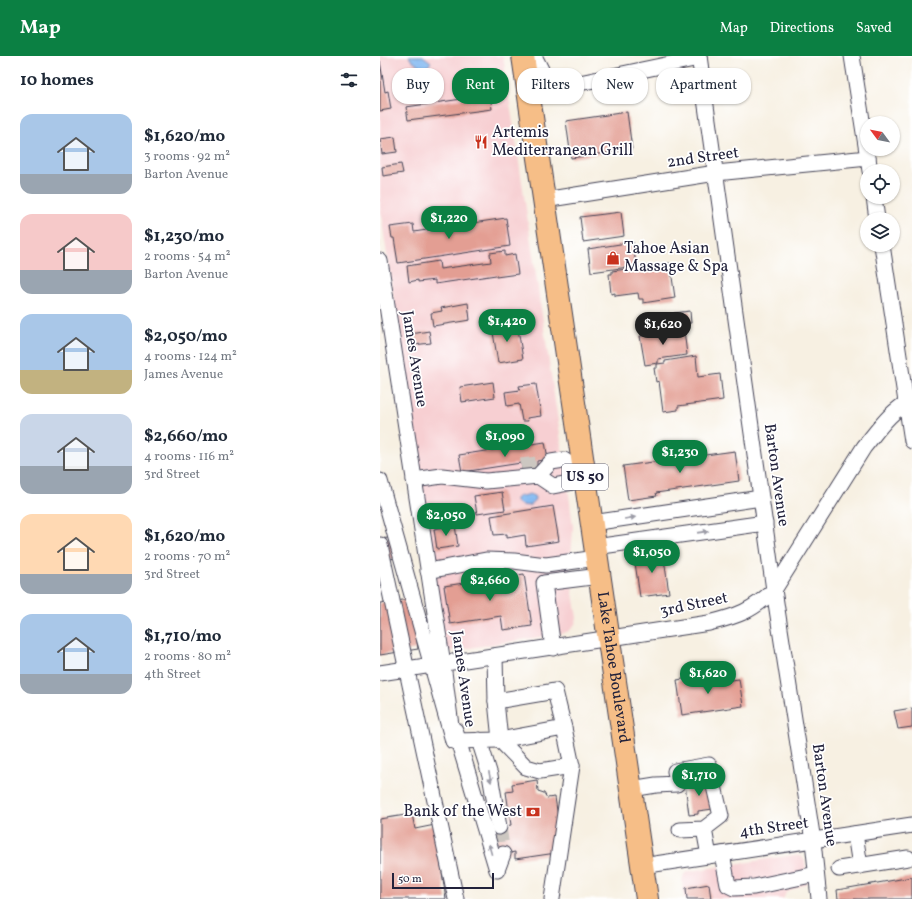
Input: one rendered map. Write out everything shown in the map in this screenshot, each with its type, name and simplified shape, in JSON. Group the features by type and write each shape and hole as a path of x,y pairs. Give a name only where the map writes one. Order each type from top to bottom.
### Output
{"highway":[{"name":"Lake Tahoe Boulevard","path":"523,56 582,470 598,560 647,899"}],"street":[{"path":"534,56 551,89 699,57"},
{"path":"852,56 869,164"},
{"name":"Barton Avenue","path":"699,57 774,590 813,841 819,899"},
{"name":"2nd Street","path":"544,200 716,173 860,165"},
{"path":"883,252 909,402 912,441"},
{"name":"James Avenue","path":"380,261 454,741"},
{"name":"3rd Street","path":"380,673 709,624 745,612 761,603 774,590 864,447 894,413 909,402"},
{"path":"414,480 442,476 486,481 511,478 542,467 564,460 582,470 569,484 553,486 542,467"},
{"path":"511,478 522,466"},
{"path":"380,473 496,870 503,854"},
{"name":"James Avenue","path":"380,481 454,741"},
{"path":"592,523 761,498"},
{"path":"428,571 486,560 514,560 546,565 598,560 765,523"},
{"path":"380,545 456,899"},
{"path":"553,648 544,583 598,560"},
{"path":"495,656 496,702 500,740 526,767 540,771 572,766"},
{"path":"496,702 555,691 572,766 552,899"},
{"path":"454,741 500,740 564,728"},
{"path":"479,740 490,775 499,827"},
{"path":"631,789 656,785 677,784 675,771 709,766 721,816 704,829 680,830"},
{"name":"4th Street","path":"642,866 912,826"},
{"path":"704,829 728,885 734,888 754,887 816,874"},
{"path":"855,834 860,866"},
{"path":"839,869 908,858"}],"shaded area":[{"path":"380,56 503,56 505,68 452,68 452,104 509,104 509,96 573,527 570,575 577,618 573,627 569,631 445,652 380,207"},
{"path":"794,855 801,856 805,861 807,883 786,893 783,899 684,899 682,881 684,874 690,871"}],"water":[{"path":"409,56 423,56 431,62 426,68 422,68 411,60"},
{"path":"529,494 535,498 532,504 525,506 516,502 516,499 519,497"}],"building":[{"path":"380,61 385,92 388,91 391,109 380,111"},
{"path":"452,100 452,104 491,104 492,109 408,120 406,107 427,104 444,104 444,102"},
{"path":"627,112 632,149 571,158 566,121"},
{"path":"395,137 397,152 382,154 380,139"},
{"path":"401,164 403,173 383,176 382,167"},
{"path":"621,212 624,236 583,242 580,217"},
{"path":"506,218 510,246 398,263 394,238 392,238 390,227 413,224 414,232"},
{"path":"633,242 636,266 591,272 588,249"},
{"path":"505,251 505,256 515,254 518,274 496,277 496,275 435,284 435,280 418,282 418,280 409,282 407,266 439,261 440,269 491,262 490,253"},
{"path":"670,263 675,298 643,303 643,299 639,299 638,293 615,296 615,293 611,294 609,274 612,274 612,271"},
{"path":"468,303 470,320 433,326 431,313 442,311 441,308"},
{"path":"690,311 691,323 675,325 674,313"},
{"path":"517,323 523,359 498,363 492,326"},
{"path":"684,330 687,355 658,359 658,363 645,365 640,336"},
{"path":"429,331 431,343 413,345 411,334"},
{"path":"696,356 698,377 720,374 723,400 678,406 678,410 663,412 659,381 656,382 654,368 657,368 657,364 665,363 665,361"},
{"path":"493,382 495,397 462,402 460,387"},
{"path":"536,384 541,416 527,418 528,421 522,421 519,404 507,406 505,392 520,390 519,386"},
{"path":"545,442 548,459 537,461 537,468 522,470 521,463 462,472 459,455"},
{"path":"735,451 739,481 656,493 657,496 628,500 623,466"},
{"path":"502,492 505,510 477,514 474,496"},
{"path":"553,506 559,541 526,546 525,535 507,538 507,534 494,535 491,516"},
{"path":"464,507 465,517 442,520 441,510"},
{"path":"455,525 458,546 437,549 434,529"},
{"path":"395,537 398,558 380,560 380,539"},
{"path":"663,552 669,593 640,597 634,556"},
{"path":"524,574 532,626 503,630 501,616 450,624 444,586"},
{"path":"411,599 418,649 380,655 380,603"},
{"path":"701,676 702,684 739,679 743,706 682,715 677,680"},
{"path":"912,708 912,727 898,729 894,711"},
{"name":"Bank of the West","path":"537,780 538,791 544,793 547,798 555,797 563,852 515,859 515,852 499,855 495,828 511,825 506,792 513,791 512,784"},
{"path":"709,780 713,809 698,811 698,814 689,815 685,784"},
{"path":"412,814 415,829 435,825 446,899 380,899 380,819"},
{"path":"912,877 912,899 838,899 837,890"},
{"path":"709,884 711,899 687,899 686,888"}],"tunnel":[{"path":"521,466 537,464"},
{"path":"499,827 503,854"}],"place":[{"name":"Artemis Mediterranean Grill","path":"481,142"},
{"name":"Tahoe Asian Massage & Spa","path":"613,258"},
{"name":"Bank of the West","path":"533,812"}]}
